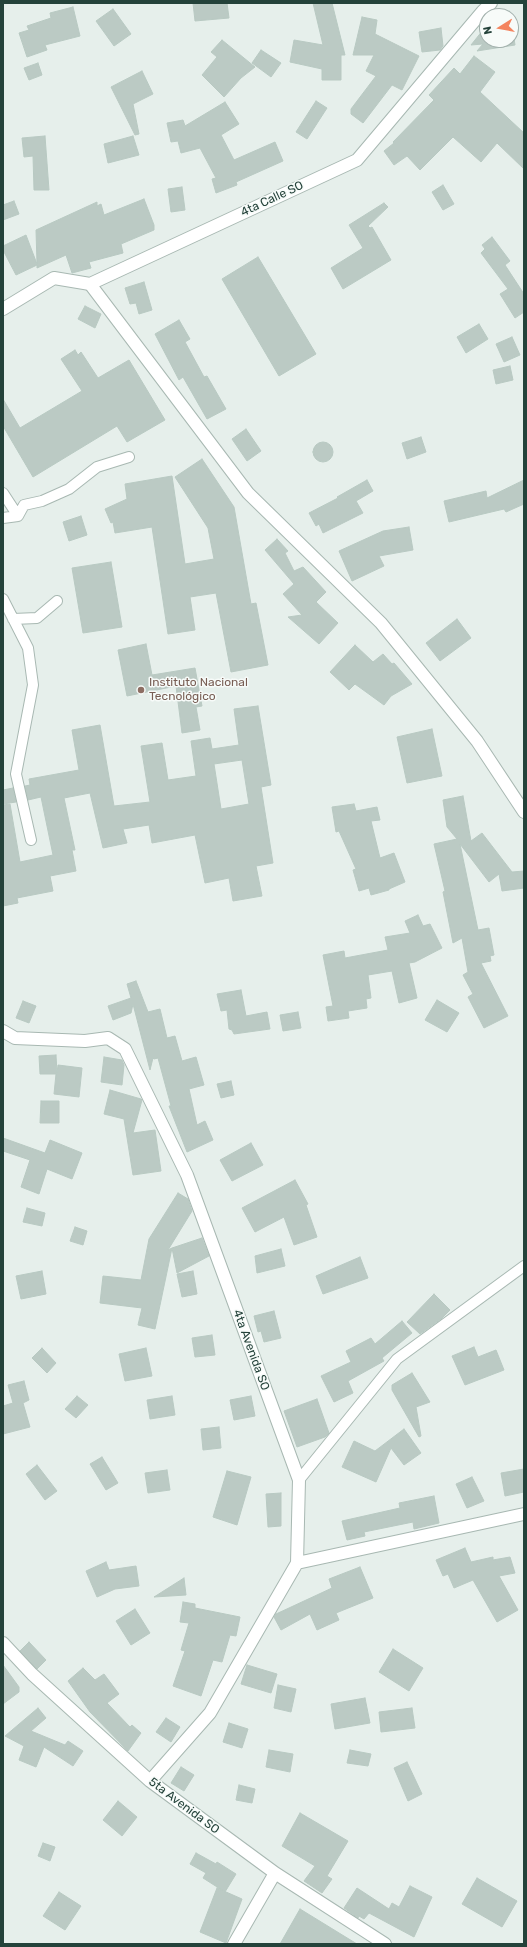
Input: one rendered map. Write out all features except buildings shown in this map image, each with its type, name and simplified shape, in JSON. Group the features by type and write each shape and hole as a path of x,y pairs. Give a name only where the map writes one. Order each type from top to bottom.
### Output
{"street":[{"name":"4ta Calle SO","path":"90,284 358,160 481,7 491,3"},
{"path":"3,309 54,278 90,284 248,493 381,623 477,741 524,812"},
{"name":"4ta Avenida SO","path":"3,1032 16,1038 85,1041 108,1038 125,1049 188,1175 299,1480 298,1563"},
{"path":"150,1781 210,1713 298,1563 524,1514"},
{"name":"5ta Avenida SO","path":"3,1643 32,1674 150,1781 275,1873 385,1944"},
{"path":"234,1944 275,1873"}],"lane":[{"path":"18,516 24,505 42,501 69,489 97,467 129,458"},
{"path":"3,493 18,516"},
{"path":"3,518 18,516"},
{"path":"3,599 28,648 32,685 16,774 31,840"},
{"path":"13,618 37,618 57,601"},
{"path":"299,1480 397,1360 524,1266"}],"place":[{"name":"Instituto Nacional Tecnológico","path":"141,690"}]}
